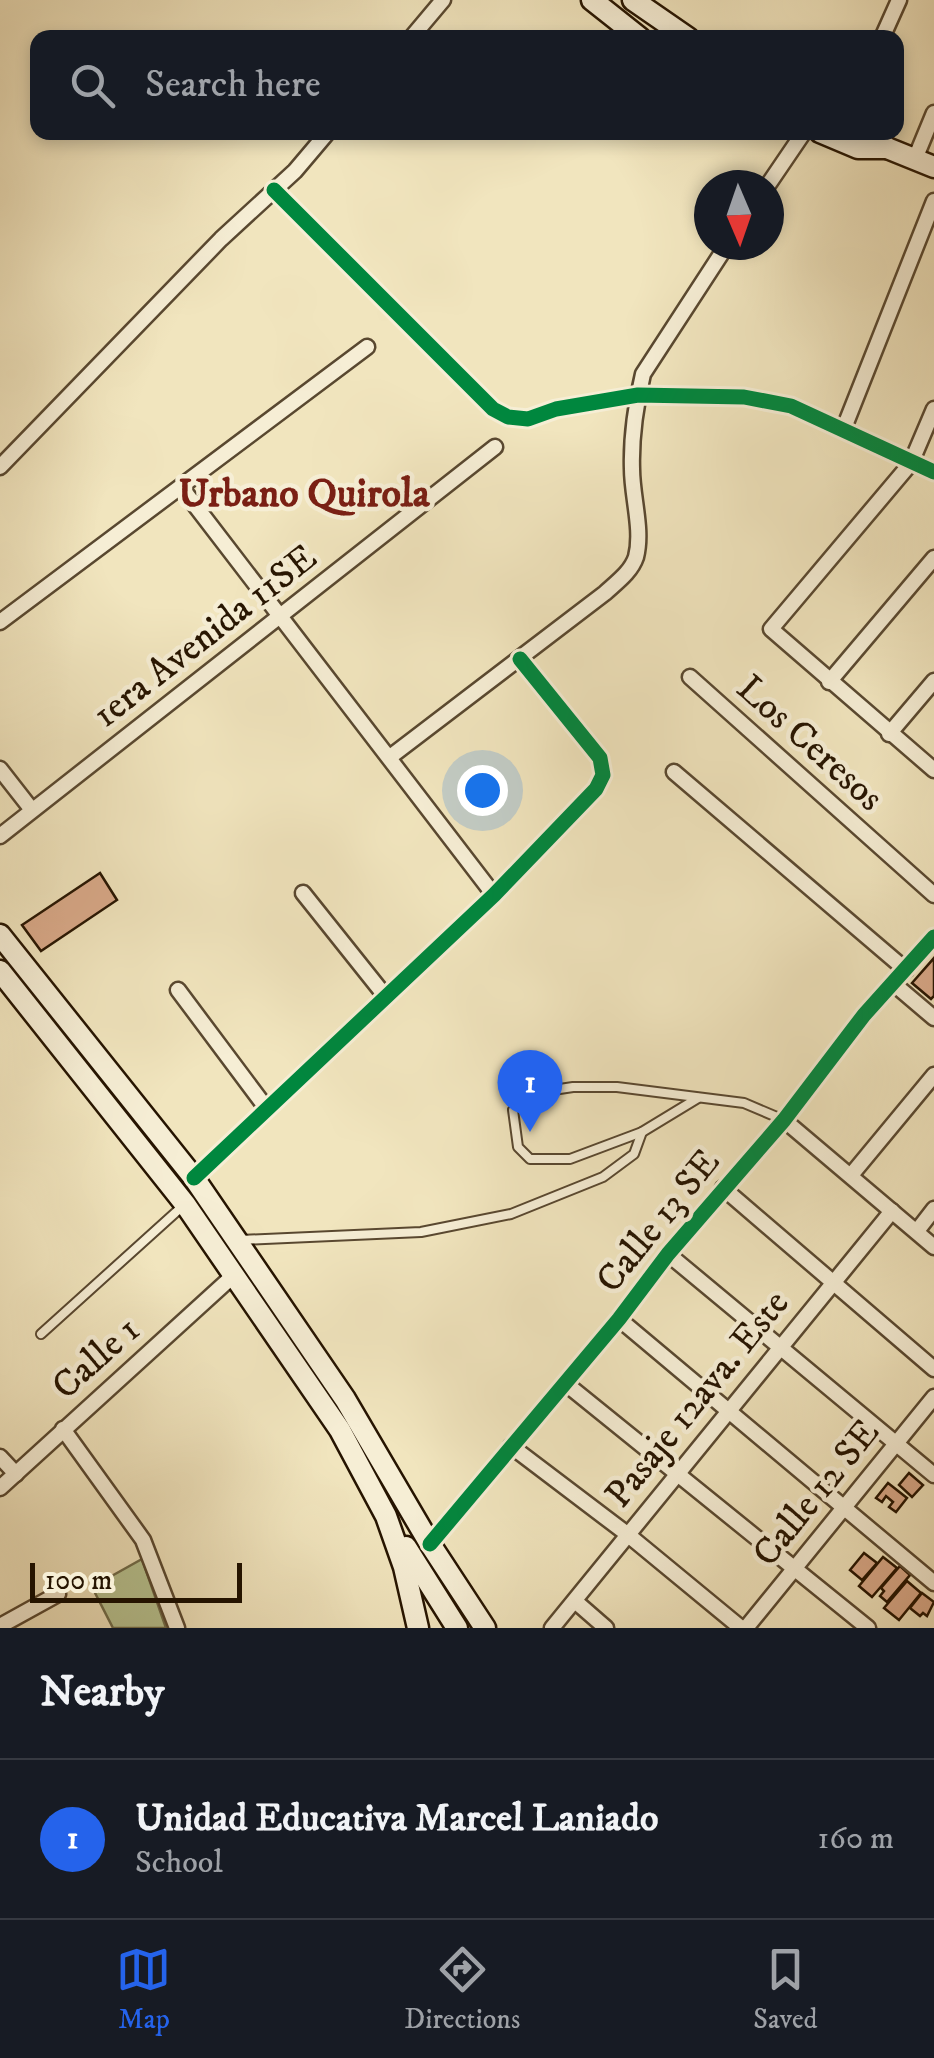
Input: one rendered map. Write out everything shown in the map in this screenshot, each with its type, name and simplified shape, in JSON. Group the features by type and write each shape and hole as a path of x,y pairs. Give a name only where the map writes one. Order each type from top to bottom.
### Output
{"main road":[{"path":"592,0 630,30"},
{"path":"633,0 676,30"},
{"path":"839,140 858,148 888,148"},
{"path":"879,140 888,148 924,163"},
{"path":"0,936 194,1178 345,1399 430,1544 485,1628"},
{"path":"0,971 185,1204 340,1430 386,1516 458,1628"},
{"path":"386,1516 404,1567 418,1628"}],"street":[{"path":"418,30 444,0"},
{"path":"885,30 898,0"},
{"path":"924,163 934,113"},
{"path":"0,467 321,140"},
{"path":"778,170 799,140"},
{"path":"274,190 493,409 508,416 528,420 556,409 638,395 744,397 790,406 934,472"},
{"path":"844,428 934,202"},
{"path":"390,757 606,593 631,568 637,553 632,467 638,395 652,356 717,260"},
{"path":"0,622 367,347"},
{"path":"934,410 912,463 771,630 934,770"},
{"name":"1era Avenida 11SE","path":"0,836 494,448"},
{"path":"180,487 494,895"},
{"path":"829,682 934,558"},
{"path":"194,1178 494,895 596,789 602,776 600,758 520,658"},
{"name":"Los Ceresos","path":"690,677 934,894"},
{"path":"889,734 934,681"},
{"path":"0,769 32,810"},
{"path":"674,772 906,970"},
{"path":"303,893 386,997"},
{"name":"Calle 13 SE","path":"430,1544 619,1319 668,1254 784,1120 864,1014 934,938"},
{"path":"894,984 934,1018"},
{"path":"178,990 267,1110"},
{"path":"852,1174 934,1075"},
{"path":"784,1120 934,1247"},
{"path":"724,1188 934,1369"},
{"path":"916,1230 934,1209"},
{"name":"Pasaje 12ava. Este","path":"552,1628 892,1210"},
{"path":"668,1254 934,1475"},
{"name":"Calle 1","path":"0,1488 234,1275"},
{"path":"619,1319 934,1582"},
{"path":"565,1383 868,1628"},
{"name":"Calle 12 SE","path":"744,1628 934,1397"},
{"path":"63,1429 143,1540 178,1628"},
{"path":"511,1446 744,1628"},
{"path":"0,1457 16,1474"},
{"path":"0,1626 58,1594"},
{"path":"576,1601 606,1628"}],"lane":[{"path":"698,1098 642,1132 570,1159 530,1159 518,1147 513,1110 534,1093 572,1086 617,1087 744,1102 784,1120"},
{"path":"236,1240 422,1232 512,1214 604,1177 634,1154 642,1132"},
{"path":"41,1334 185,1204"}],"green space":[{"path":"142,1559 166,1628 113,1628 92,1587"}],"building":[{"path":"100,873 117,900 41,951 22,925"},
{"path":"934,958 934,996 931,999 912,983"},
{"path":"909,1473 923,1485 912,1497 899,1485"},
{"path":"888,1483 907,1498 896,1512 889,1507 893,1502 886,1496 882,1502 876,1498"},
{"path":"864,1553 877,1563 862,1580 850,1570"},
{"path":"883,1557 897,1568 872,1597 859,1586"},
{"path":"900,1566 910,1575 887,1602 880,1596 884,1591 881,1588"},
{"path":"907,1581 921,1593 899,1620 884,1608"},
{"path":"922,1593 934,1602 927,1616 910,1608"}],"cycle path":[{"path":"274,190 493,409 508,417 528,419 556,409 638,395 744,397 791,406 934,472"},
{"path":"194,1178 494,895 596,789 603,775 600,758 520,659"},
{"path":"430,1544 619,1319 668,1254 784,1120 864,1015 934,937"}],"place":[{"name":"Unidad Educativa Marcel Laniado","path":"530,1132"}],"district":[{"name":"Urbano Quirola","path":"304,492"}]}
